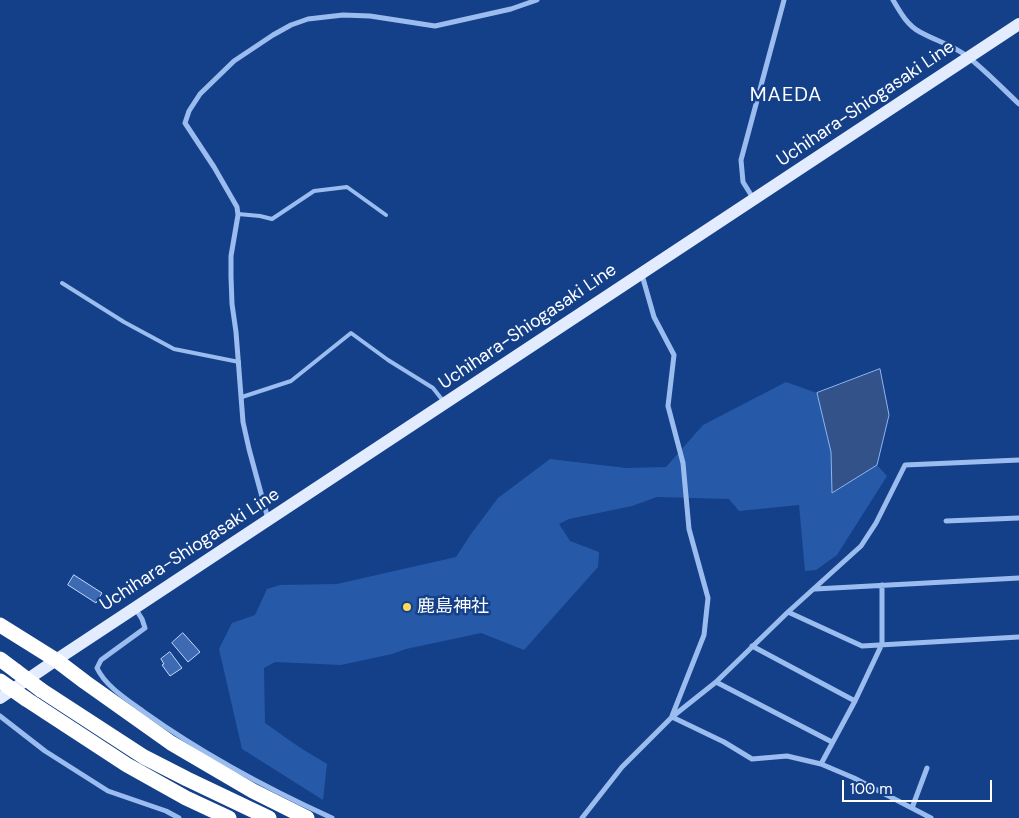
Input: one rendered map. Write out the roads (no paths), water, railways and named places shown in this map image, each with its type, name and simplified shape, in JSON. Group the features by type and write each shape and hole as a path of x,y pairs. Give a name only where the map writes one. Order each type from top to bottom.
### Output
{"highway":[{"path":"0,625 56,660 171,743 253,792 307,818"},
{"path":"0,659 42,690 144,757 269,818"},
{"path":"0,681 127,765 186,798 229,818"}],"main road":[{"name":"Uchihara-Shiogasaki Line","path":"0,698 641,272 1019,24"},
{"path":"186,798 221,818"}],"street":[{"path":"268,520 243,422 231,277 231,256 238,214 237,207 185,123 189,111 200,94 234,61 273,35 291,25 308,19 344,15 370,16 435,26 511,9 537,0"},
{"path":"754,199 743,182 741,160 784,0"},
{"path":"893,0 903,16 919,32 940,40 968,57 1019,104"},
{"path":"641,272 647,286 654,317 674,355 668,406 683,463 689,529 708,598 704,634 672,717"},
{"path":"582,818 622,767 672,717 716,682 788,612 861,546 906,465 1019,460"},
{"path":"946,521 1019,518"},
{"path":"814,589 1019,578"},
{"path":"821,764 855,701 882,644 882,585"},
{"path":"135,608 145,628 100,660 97,668 106,682 169,730 204,752 247,777 332,818"},
{"path":"788,612 862,646 1019,636"},
{"path":"752,646 855,701"},
{"path":"716,682 832,742"},
{"path":"0,716 45,751 108,791 166,811 179,818"},
{"path":"672,717 724,742 752,759 787,756 821,764 854,778 929,818"},
{"path":"912,808 927,768"}],"lane":[{"path":"238,214 272,219 314,191 347,187 386,215"},
{"path":"62,283 124,322 174,350 239,362"},
{"path":"242,397 291,381 351,333 388,360 433,388 445,403"}],"place":[{"name":"鹿島神社","path":"407,607"}],"district":[{"name":"MAEDA","path":"786,96"}]}
